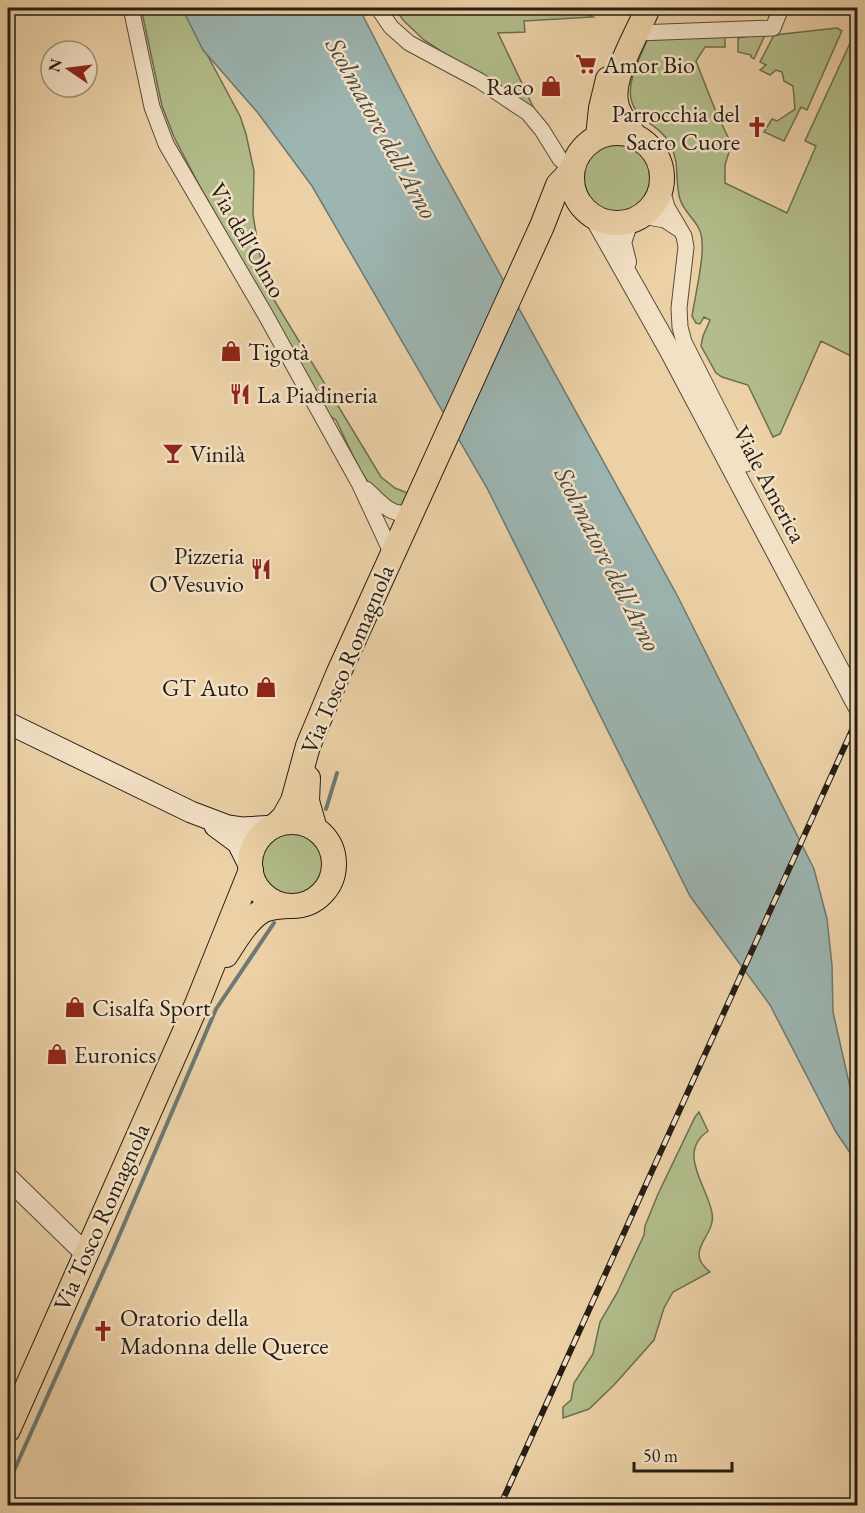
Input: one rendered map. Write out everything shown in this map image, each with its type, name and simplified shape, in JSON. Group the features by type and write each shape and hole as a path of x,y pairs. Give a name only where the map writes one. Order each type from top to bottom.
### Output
{"main road":[{"path":"598,137 601,108 608,78 638,8"},
{"path":"634,135 618,109 615,94 620,73 648,8"},
{"path":"548,215 572,210 607,220 635,219 655,202 661,187 661,174 656,157 648,144 634,135 618,132 598,137 586,145 571,170 574,194 591,214"},
{"name":"Via Tosco Romagnola","path":"269,826 284,817 293,801 307,751 392,554 548,215 558,185 571,170"},
{"name":"Via Tosco Romagnola","path":"315,829 306,795 311,763 418,514 417,501"},
{"path":"8,723 191,812 228,826 269,826 292,822 302,823 315,829 325,838 333,854 331,881 320,896 304,905 286,906 269,900 262,894 253,879 238,843 191,812"},
{"path":"250,868 255,844 269,826"},
{"path":"219,829 232,848 237,861 237,904"},
{"name":"Via Tosco Romagnola","path":"8,1430 197,1004 250,868"},
{"name":"Via Tosco Romagnola","path":"197,1004 231,947 249,923 265,910 286,906"}],"street":[{"name":"Via dell'Olmo","path":"131,8 152,106 166,144 265,314 359,483 392,554"},
{"path":"378,8 391,27 409,43 480,81 528,113 538,124 560,159 571,170"},
{"path":"648,8 663,23 689,30"},
{"path":"638,33 773,28 781,8"},
{"path":"661,187 667,207 682,232 686,247 679,303 682,337 695,367 746,464"},
{"path":"591,214 635,287"},
{"path":"635,287 621,247 622,235 635,219 665,220 682,232"},
{"name":"Viale America","path":"635,287 858,706"},
{"name":"Via dell'Olmo","path":"359,483 392,513 402,514 417,501"},
{"path":"8,1178 85,1253"}],"green space":[{"path":"141,8 182,8 240,116 254,171 253,215 265,285 381,477 395,488 410,494 402,506 391,503 380,496 370,485 336,420 330,416 198,183 174,137 162,106"},
{"path":"394,8 575,8 593,17 524,21 525,32 498,33 536,113 424,40"},
{"path":"837,28 842,31 807,110 801,107 784,141 764,132 772,119 777,121 795,109 793,86 784,81 782,72 776,70 770,75 760,70 766,65 760,62 774,35"},
{"path":"857,28 857,359 821,341 780,434 773,437 748,385 716,373 701,346 710,320 704,317 700,324 696,323 692,316 701,263 701,234 680,199 673,150 665,136 643,118 634,106 631,99 631,84 648,38 725,36 725,47 705,47 696,61 728,137 730,149 725,165 725,183 787,213 816,146 805,141"},
{"path":"765,35 754,59 751,55 738,52 738,38"},
{"path":"624,142 643,152 651,164 653,178 651,192 643,204 631,212 610,214 591,204 583,192 581,171 591,152 603,144"},
{"path":"292,829 305,832 317,839 324,851 327,864 324,877 317,889 305,896 292,899 279,896 267,889 260,877 257,864 260,851 267,839 279,832"},
{"path":"699,1112 708,1131 699,1140 694,1160 712,1213 712,1221 702,1243 699,1257 710,1272 673,1292 664,1308 654,1340 614,1385 589,1409 563,1418 563,1407 571,1400 574,1383 593,1354 600,1322 617,1293 644,1235 645,1226 658,1194"}],"water":[{"name":"Scolmatore dell'Arno","path":"182,8 359,8 431,149 677,595 814,869 827,919 832,965 833,1012 857,1118 857,1163 836,1132 770,1005 690,896 487,488 312,186 258,113 203,50"}],"waterway":[{"path":"326,809 337,773"},
{"path":"8,1484 113,1250 216,1009 274,923"}],"railway":[{"path":"500,1506 858,717"}],"place":[{"name":"Amor Bio","path":"586,64"},
{"name":"Raco","path":"551,86"},
{"name":"Parrocchia del Sacro Cuore","path":"757,127"},
{"name":"Tigotà","path":"231,351"},
{"name":"La Piadineria","path":"240,394"},
{"name":"Vinilà","path":"173,453"},
{"name":"Pizzeria O'Vesuvio","path":"261,569"},
{"name":"GT Auto","path":"266,687"},
{"name":"Cisalfa Sport","path":"75,1007"},
{"name":"Euronics","path":"57,1054"},
{"name":"Oratorio della Madonna delle Querce","path":"103,1331"}]}
